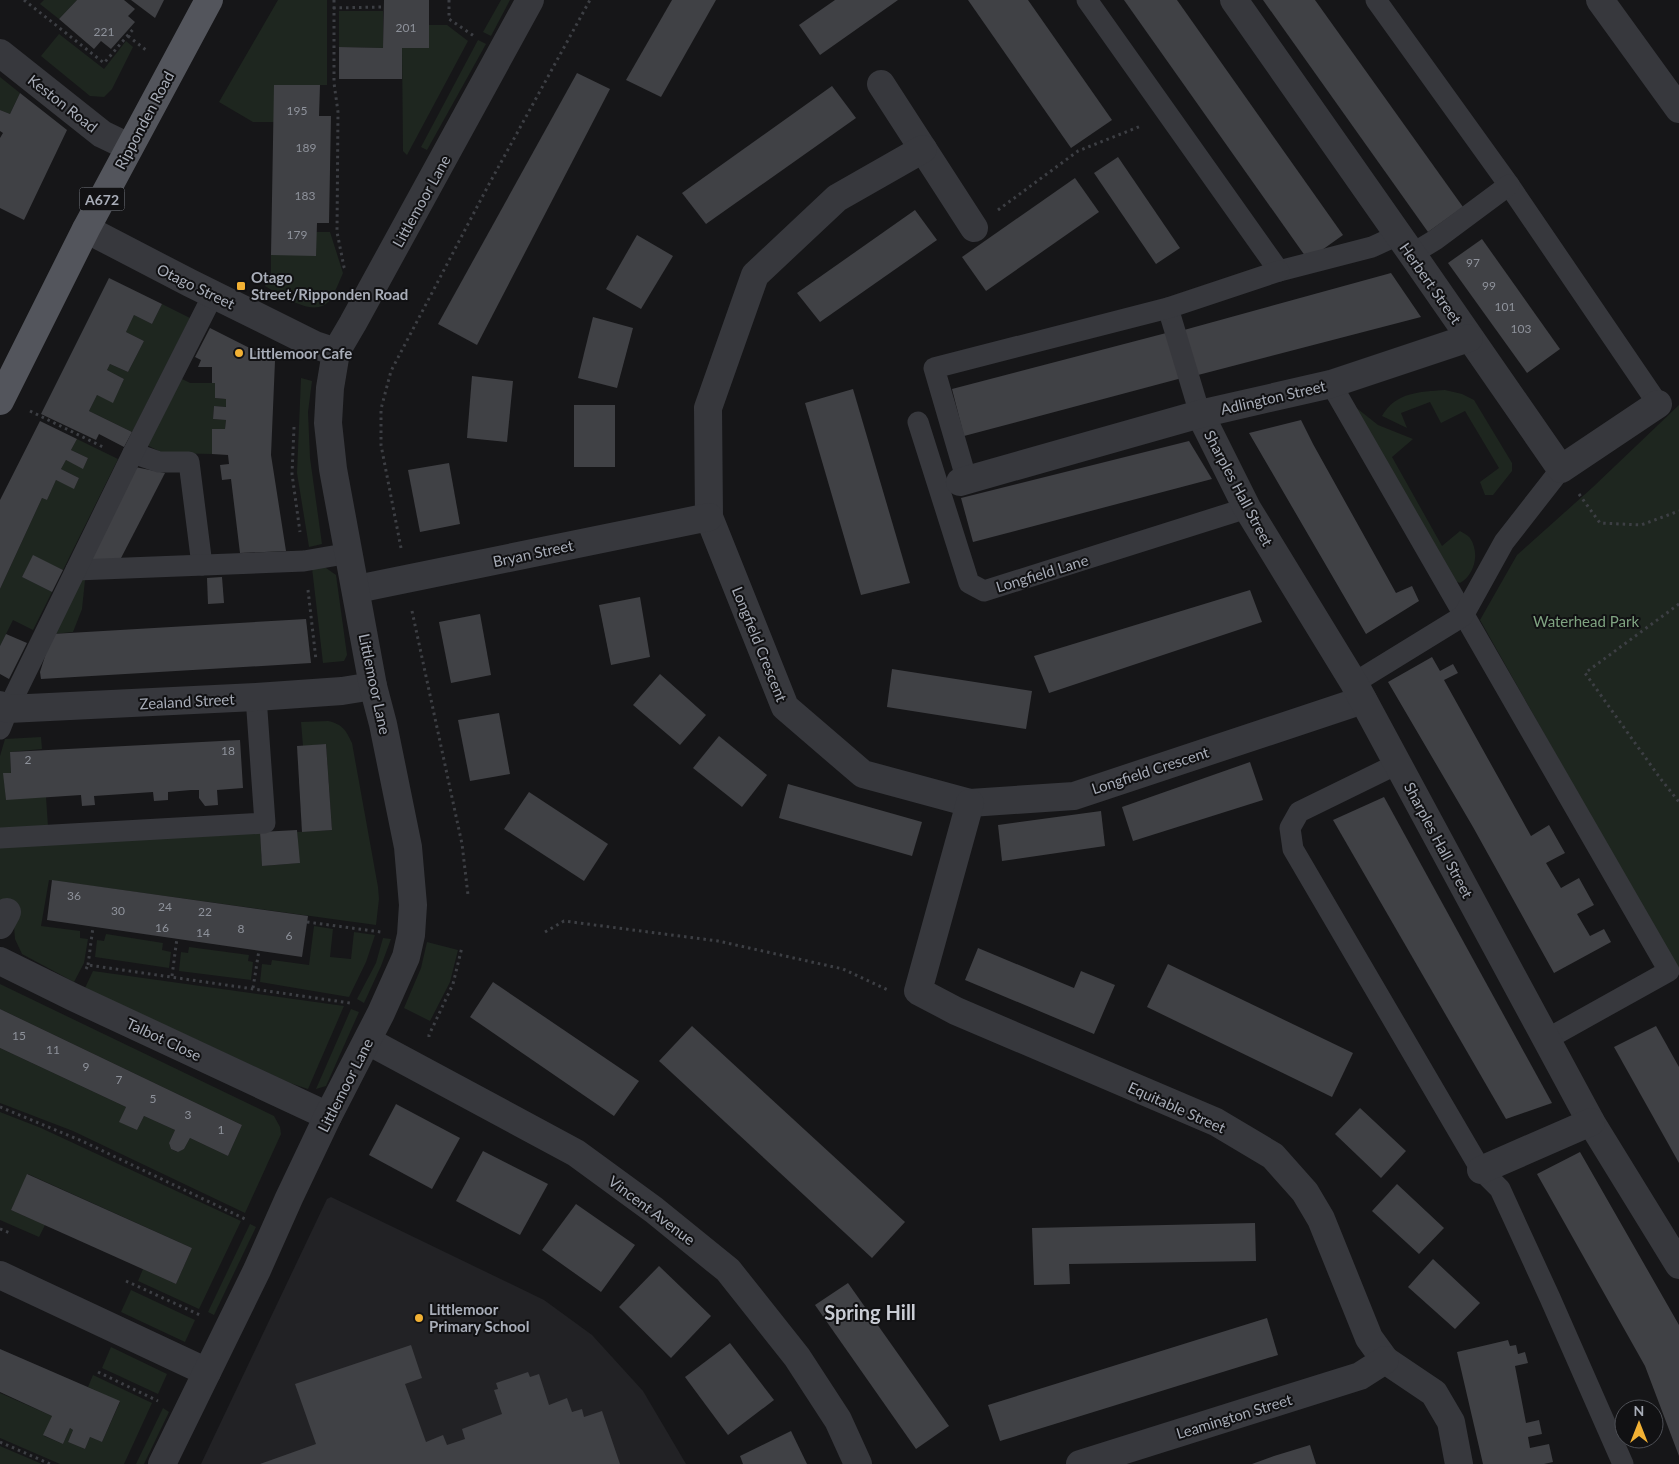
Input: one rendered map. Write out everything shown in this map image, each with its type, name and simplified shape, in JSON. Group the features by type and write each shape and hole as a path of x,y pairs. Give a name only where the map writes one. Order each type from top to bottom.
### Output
{"main road":[{"name":"Ripponden Road","path":"0,401 129,147 209,0"}],"street":[{"name":"Littlemoor Lane","path":"162,1464 257,1270 328,1116 368,1041 406,957 411,935 414,904 408,847 384,724 374,686 333,469 328,423 330,388 336,352 354,323 530,0"},
{"name":"Herbert Street","path":"1234,0 1561,469"},
{"path":"1600,0 1679,109"},
{"name":"Keston Road","path":"0,53 102,134 129,147"},
{"path":"881,84 974,228"},
{"name":"Longfield Crescent","path":"923,149 837,198 756,275 708,408 709,517 785,707 863,774 970,803 1074,796 1358,691"},
{"name":"Otago Street","path":"86,230 315,345 336,352"},
{"name":"Adlington Street","path":"964,482 1200,414 1331,384 1469,338"},
{"path":"1561,469 1658,404"},
{"name":"Sharples Hall Street","path":"1200,414 1248,508 1358,691 1591,1122 1679,1265"},
{"name":"Bryan Street","path":"356,589 709,517"},
{"name":"Zealand Street","path":"3,714 342,692 374,686"},
{"path":"918,991 970,803"},
{"name":"Talbot Close","path":"0,961 328,1116"},
{"name":"Equitable Street","path":"918,991 956,1011 1216,1122 1273,1156 1305,1192 1321,1219 1368,1338 1385,1360 1434,1393 1451,1422 1459,1464"},
{"name":"Vincent Avenue","path":"368,1041 576,1153 654,1210 728,1270 797,1357 838,1420 858,1464"},
{"path":"1481,1170 1591,1122"},
{"path":"0,1275 207,1372"},
{"name":"Leamington Street","path":"1080,1464 1360,1376 1385,1360"}],"lane":[{"path":"1088,0 1279,271"},
{"path":"1376,0 1509,186 1658,404"},
{"path":"964,482 934,368 1168,308 1279,271 1372,247 1435,240 1509,186"},
{"path":"3,714 214,295"},
{"path":"1168,308 1200,414"},
{"path":"1331,384 1674,980 1547,1039"},
{"name":"Longfield Lane","path":"918,422 969,583 984,591 1248,508"},
{"path":"132,456 159,462 189,462 202,565"},
{"path":"1358,691 1463,616 1504,542 1561,469"},
{"path":"76,570 304,561 350,553"},
{"path":"0,838 265,823 256,697"},
{"path":"1398,764 1299,812 1290,828 1293,849 1481,1170 1500,1189 1550,1298 1622,1464"}],"path":[{"path":"24,0 104,63 134,27"},
{"path":"334,0 334,83 338,112 337,232 344,266 350,278"},
{"path":"449,0 449,19 477,37"},
{"path":"401,549 381,445 381,409 391,371 488,186 590,0"},
{"path":"333,8 384,6"},
{"path":"128,36 147,50"},
{"path":"974,228 1078,151 1168,115"},
{"path":"28,410 132,456"},
{"path":"294,425 292,474 301,539"},
{"path":"1561,469 1600,523 1641,525 1679,511"},
{"path":"307,582 316,660"},
{"path":"1679,604 1585,673 1679,802"},
{"path":"412,608 462,844 468,895"},
{"path":"545,932 564,921 718,941 843,969 901,996 918,991"},
{"path":"307,922 381,932"},
{"path":"74,997 88,965 94,926"},
{"path":"172,976 177,938"},
{"path":"429,1035 453,984 462,947"},
{"path":"253,988 259,950"},
{"path":"88,965 350,1003"},
{"path":"0,1107 82,1141 248,1220"},
{"path":"0,1229 10,1233"},
{"path":"126,1282 202,1316"},
{"path":"98,1372 161,1402"},
{"path":"0,1442 50,1464"}],"shaded area":[{"name":"Littlemoor Primary School","path":"331,1197 544,1300 592,1335 643,1391 686,1464 201,1464 327,1199"}],"green space":[{"path":"44,0 77,0 59,19 40,4"},
{"path":"278,0 327,0 327,85 275,85 274,122 253,122 219,102"},
{"path":"501,0 510,0 491,36 483,32"},
{"path":"339,11 383,11 383,48 339,47"},
{"path":"429,25 447,25 468,41 407,155 403,151 402,48 429,48"},
{"path":"59,34 104,69 126,41 133,47 112,89 104,97 90,96 41,56"},
{"path":"478,40 486,44 427,150 421,147"},
{"path":"0,77 20,93 10,114 0,110"},
{"path":"317,232 330,232 343,273 329,301 323,306 315,307 306,306 287,299 265,286 271,274 271,255"},
{"path":"162,304 190,318 132,432 89,411 97,395 113,402 124,379 107,370 110,364 128,372 144,341 126,332 134,315 152,324"},
{"path":"301,378 312,381 308,412 310,458 322,544 309,547 297,473"},
{"path":"182,379 190,383 215,383 215,398 226,399 226,407 214,406 213,419 226,420 225,429 212,429 212,454 163,453 147,445"},
{"path":"1445,390 1462,394 1474,400 1512,463 1512,471 1493,495 1485,495 1480,482 1499,468 1465,411 1441,423 1430,402 1401,413 1407,428 1382,416 1394,402 1401,398 1417,393"},
{"name":"Waterhead Park","path":"1679,405 1679,973 1480,620 1517,555 1593,487"},
{"path":"1354,406 1378,425 1413,439 1392,457 1442,546 1460,531 1470,538 1475,550 1474,563 1469,574 1460,583 1452,580"},
{"path":"77,439 118,459 63,570 33,556 22,577 52,592 33,630 13,620 0,646 0,589 42,498 47,500 56,480 74,488 79,478 61,469 66,460 83,468 88,458 71,450"},
{"path":"312,568 326,568 336,575 347,655 344,661 323,663"},
{"path":"79,580 85,580 82,609 73,632 52,634"},
{"path":"328,721 343,728 352,743 378,887 379,899 376,925 49,880 41,926 80,931 80,938 88,939 84,963 74,982 22,954 15,939 14,926 21,910 4,902 0,908 0,845 260,832 262,866 299,863 297,832 332,830 326,744 303,746 301,722"},
{"path":"41,737 42,749 10,752 11,773 4,773 6,799 46,797 48,826 0,828 0,756 5,739"},
{"path":"314,926 333,929 330,957 351,959 354,932 375,935 366,962 349,997 260,982 262,964 271,965 272,960 309,965"},
{"path":"106,934 163,943 162,950 171,952 169,968 95,957 97,940 104,941"},
{"path":"383,938 391,939 364,1003 357,999 376,963"},
{"path":"427,942 458,950 450,982 430,1021 404,1008 421,968"},
{"path":"189,947 249,955 248,961 253,962 251,980 179,971 181,952 188,953"},
{"path":"93,971 344,1006 308,1089 290,1083 85,988"},
{"path":"0,984 274,1116 280,1127 281,1134 245,1213 73,1131 0,1103 0,1048 126,1107 120,1122 137,1130 144,1116 175,1130 169,1143 171,1149 177,1152 184,1149 190,1138 228,1156 242,1125 0,1009"},
{"path":"351,1009 359,1012 326,1086 316,1089"},
{"path":"0,1112 41,1128 241,1221 199,1309 138,1281 143,1269 176,1284 192,1248 28,1174 11,1210 45,1225 39,1237 0,1220"},
{"path":"250,1224 256,1227 214,1315 208,1312"},
{"path":"131,1290 195,1320 185,1342 121,1312"},
{"path":"111,1347 167,1374 158,1394 102,1368"},
{"path":"93,1375 152,1403 124,1464 60,1464 0,1438 0,1393 52,1416 44,1436 63,1444 70,1428 73,1430 68,1442 85,1449 90,1437 102,1442 120,1402 88,1387"},
{"path":"163,1408 169,1412 144,1464 136,1464"},
{"path":"0,1446 42,1464 0,1464"}],"building":[{"path":"77,0 124,0 135,9 128,16 135,22 111,49 101,41 94,49 59,19"},
{"path":"131,0 164,0 155,18"},
{"path":"384,0 429,0 429,48 402,48 402,79 339,79 339,47 383,48"},
{"path":"672,0 716,0 661,97 626,80"},
{"path":"835,0 898,0 820,55 799,25"},
{"path":"968,0 1028,0 1112,120 1071,148"},
{"path":"1124,0 1177,0 1343,235 1308,260"},
{"path":"1263,0 1315,0 1463,207 1428,232"},
{"path":"577,73 610,89 477,345 438,324"},
{"path":"274,85 320,85 319,116 331,116 329,223 317,223 316,256 271,255"},
{"path":"832,86 856,118 706,224 682,193"},
{"path":"20,93 67,130 24,220 0,208 0,138 3,133 0,131 0,110 10,114"},
{"path":"1118,157 1180,248 1156,264 1094,173"},
{"path":"1075,178 1099,212 986,291 962,257"},
{"path":"915,210 937,240 820,322 797,293"},
{"path":"637,235 673,256 641,309 606,289"},
{"path":"1482,239 1560,349 1527,373 1448,263"},
{"path":"1391,273 1421,317 1198,375 1184,330"},
{"path":"109,278 162,304 152,324 134,315 126,332 144,341 128,372 110,364 107,370 124,379 113,403 97,395 89,411 132,432 124,447 99,434 96,440 41,414"},
{"path":"593,317 633,328 617,388 578,378"},
{"path":"210,328 275,361 271,455 286,551 240,553 231,479 222,480 220,465 229,464 228,455 212,454 212,429 225,429 226,420 213,419 214,406 226,407 226,399 215,398 215,383 212,383 212,367 198,367 201,360 195,357"},
{"path":"1170,332 1182,378 964,436 952,389"},
{"path":"472,376 513,381 507,442 467,438"},
{"path":"853,389 910,583 861,595 805,403"},
{"path":"574,405 615,405 615,467 574,467"},
{"path":"1301,420 1396,593 1412,586 1419,601 1366,634 1249,433"},
{"path":"40,421 77,439 71,450 88,458 83,469 66,460 61,469 79,478 74,489 56,480 47,500 42,498 0,589 0,500"},
{"path":"1189,441 1212,479 973,542 961,498"},
{"path":"449,463 460,524 420,532 408,470"},
{"path":"135,467 165,473 120,560 90,561"},
{"path":"33,555 63,570 52,592 22,577"},
{"path":"222,577 224,603 208,604 207,578"},
{"path":"1250,590 1262,622 1049,693 1034,656"},
{"path":"640,597 650,657 611,665 599,605"},
{"path":"480,614 491,675 451,683 439,622"},
{"path":"306,619 311,663 41,679 40,672 52,634"},
{"path":"6,634 27,643 9,679 0,674 0,646"},
{"path":"1432,657 1440,671 1453,664 1458,673 1444,680 1531,836 1549,825 1565,853 1546,863 1561,888 1579,878 1594,905 1577,914 1590,936 1604,929 1611,942 1554,973 1473,827 1388,682"},
{"path":"892,669 1032,691 1026,729 887,707"},
{"path":"660,674 706,715 680,745 633,705"},
{"path":"499,713 510,774 470,781 458,720"},
{"path":"719,736 767,775 742,807 693,768"},
{"path":"240,740 243,788 217,790 218,805 205,806 199,798 199,790 168,792 168,800 154,801 153,792 94,796 95,805 82,806 81,795 6,800 3,773 11,773 10,752"},
{"path":"326,744 332,830 302,832 297,746"},
{"path":"1250,762 1263,800 1133,841 1122,807"},
{"path":"788,784 922,822 912,856 779,818"},
{"path":"529,792 608,844 584,881 504,829"},
{"path":"1384,797 1552,1103 1506,1119 1333,820"},
{"path":"1101,811 1105,846 1002,861 998,825"},
{"path":"297,830 300,863 262,866 260,832"},
{"path":"52,880 308,916 302,957 47,920"},
{"path":"978,948 1074,988 1081,971 1115,985 1094,1034 965,980"},
{"path":"1168,964 1353,1053 1332,1097 1147,1007"},
{"path":"493,982 639,1081 614,1116 470,1017"},
{"path":"0,1009 242,1125 228,1156 190,1138 184,1149 178,1152 171,1149 169,1143 175,1130 144,1116 137,1130 119,1122 126,1107 0,1048"},
{"path":"692,1026 905,1222 872,1258 659,1061"},
{"path":"1656,1026 1679,1067 1679,1163 1614,1047"},
{"path":"396,1104 460,1138 432,1189 369,1155"},
{"path":"1360,1108 1406,1151 1381,1178 1335,1134"},
{"path":"483,1151 548,1184 520,1235 456,1201"},
{"path":"1580,1152 1679,1325 1679,1456 1664,1416 1664,1399 1657,1399 1645,1366 1537,1174"},
{"path":"27,1174 192,1248 176,1284 11,1210"},
{"path":"1397,1184 1444,1228 1419,1254 1372,1211"},
{"path":"576,1204 635,1245 601,1292 542,1250"},
{"path":"1255,1223 1256,1261 1069,1264 1070,1284 1034,1285 1032,1228"},
{"path":"1433,1259 1480,1303 1455,1329 1408,1287"},
{"path":"659,1266 711,1316 671,1358 619,1307"},
{"path":"848,1283 949,1426 916,1449 815,1305"},
{"path":"1267,1318 1278,1355 1000,1441 988,1405"},
{"path":"1508,1340 1510,1346 1516,1345 1518,1354 1525,1352 1528,1363 1515,1366 1526,1423 1539,1420 1542,1434 1528,1437 1530,1448 1549,1444 1553,1462 1544,1464 1483,1464 1457,1352"},
{"path":"730,1343 774,1400 728,1435 685,1377"},
{"path":"411,1345 422,1378 405,1384 426,1442 443,1435 447,1445 465,1439 462,1429 502,1414 494,1390 498,1389 496,1383 528,1372 530,1377 539,1374 549,1405 567,1398 572,1412 582,1409 584,1417 602,1411 620,1464 260,1464 316,1444 295,1384"},
{"path":"0,1349 120,1401 102,1442 90,1437 85,1449 68,1442 73,1430 70,1428 63,1444 43,1435 52,1416 0,1392"},
{"path":"791,1431 807,1464 743,1464 740,1456"},
{"path":"1310,1445 1316,1464 1252,1464 1274,1456"}],"place":[{"name":"Otago Street/Ripponden Road","path":"241,286"},
{"name":"Littlemoor Cafe","path":"239,353"},
{"name":"Littlemoor Primary School","path":"419,1318"}],"district":[{"name":"Spring Hill","path":"870,1312"}]}
